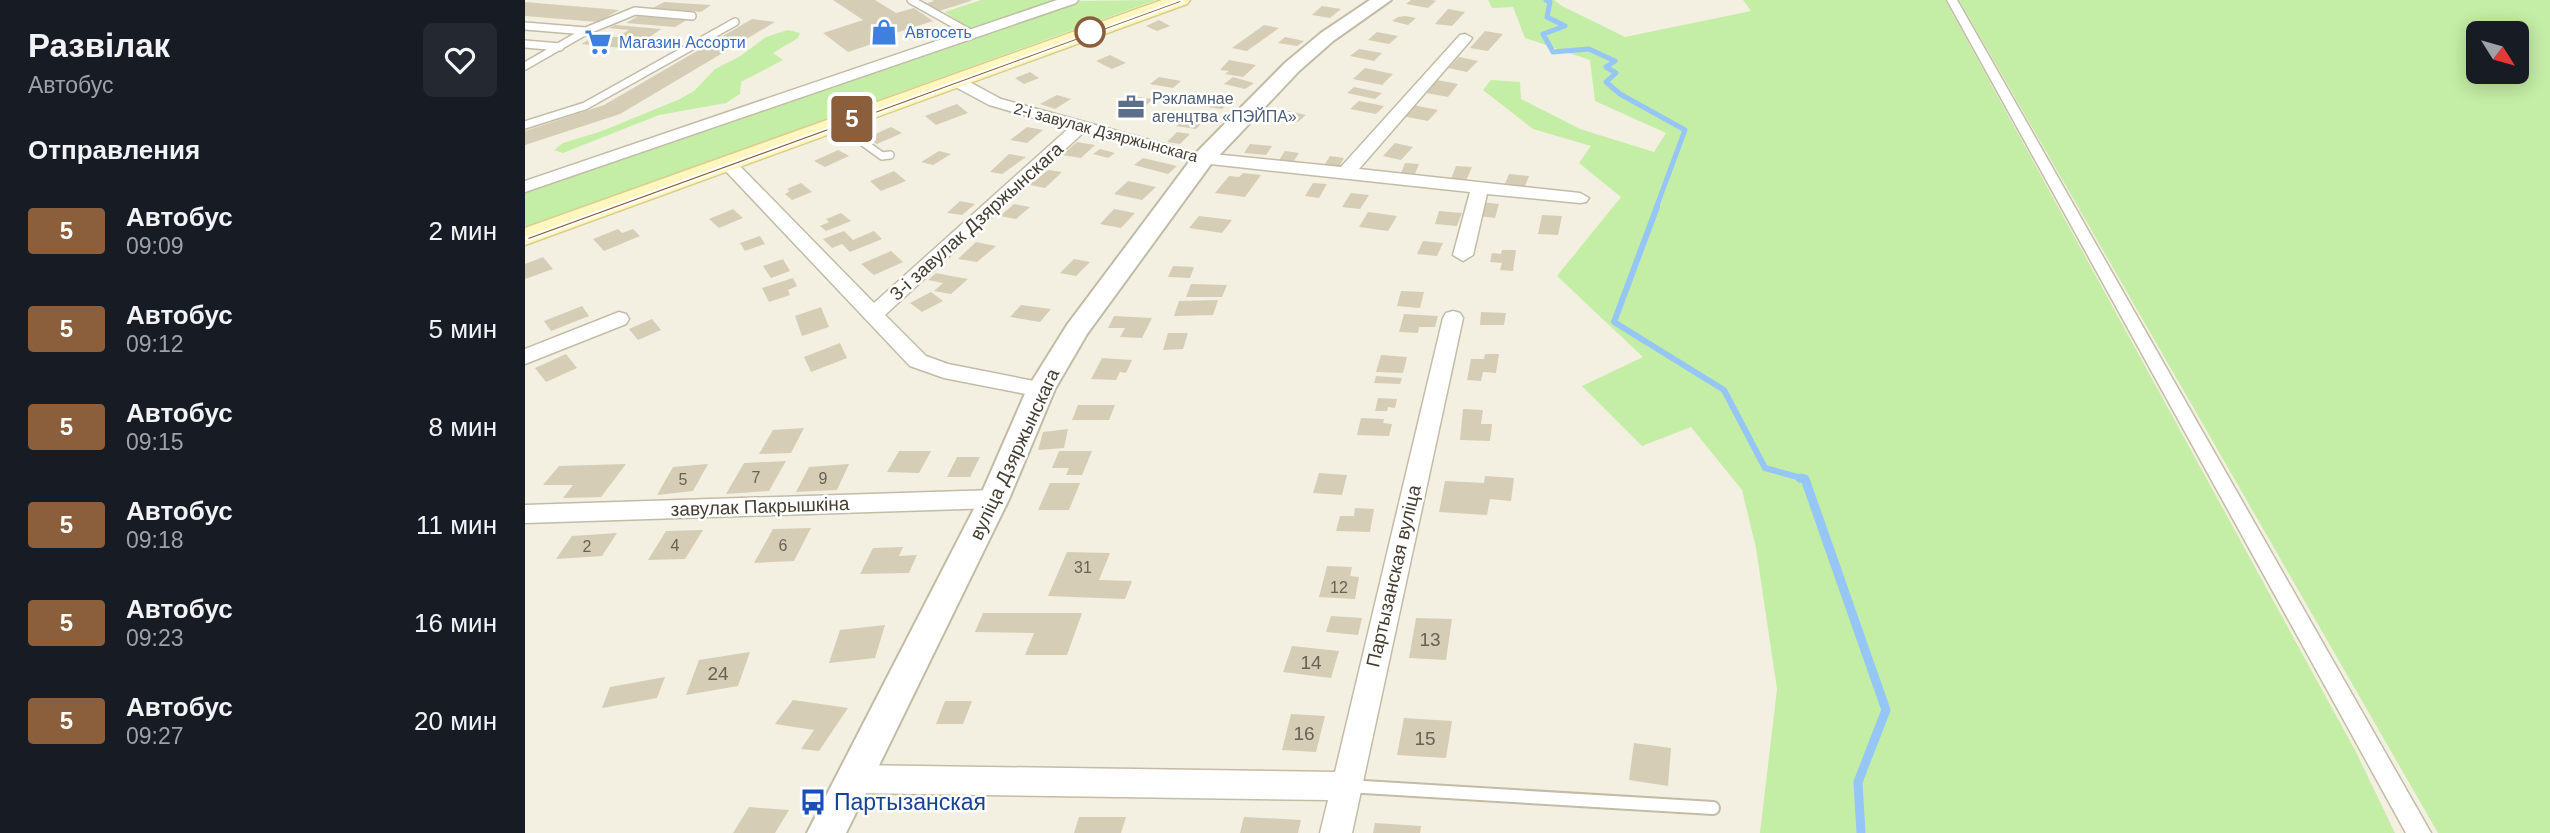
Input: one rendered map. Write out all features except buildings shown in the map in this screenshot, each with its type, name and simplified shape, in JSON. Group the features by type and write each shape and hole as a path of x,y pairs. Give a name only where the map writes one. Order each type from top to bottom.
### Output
{"main road":[{"path":"525,237 1180,0"}],"street":[{"path":"525,187 1071,0"},
{"name":"вуліца Дзяржынскага","path":"826,833 994,499 1041,389 1076,331 1203,159 1292,66 1327,37 1382,0"},
{"path":"1952,0 2419,833"},
{"path":"1345,174 1465,38"},
{"name":"2-і завулак Дзяржынскага","path":"957,81 995,102 1203,159 1580,198"},
{"name":"3-і завулак Дзяржынскага","path":"872,316 1080,127"},
{"path":"728,164 918,361 944,371 1041,389"},
{"path":"1463,255 1480,187"},
{"name":"Партызанская вуліца","path":"1336,833 1453,318"},
{"path":"525,356 619,319"},
{"name":"завулак Пакрышкіна","path":"525,514 994,499"},
{"path":"853,779 1345,786"}],"lane":[{"path":"915,1 957,28 972,34"},
{"path":"525,66 586,31 635,11 692,16"},
{"path":"525,125 585,106 734,22"},
{"path":"525,26 586,31"},
{"path":"525,44 559,47"},
{"path":"838,124 881,156 890,155"},
{"path":"1345,786 1713,808"}],"green space":[{"path":"981,0 1062,0 971,30 945,12"},
{"path":"1156,0 525,227 525,190 1080,1"},
{"path":"1488,0 1554,0 1625,37 1751,11 1743,0 1945,0 2356,752 2395,833 1760,833 1777,689 1756,548 1742,490 1691,427 1642,446 1582,386 1643,357 1557,276 1621,197 1579,163 1591,146 1533,129 1483,90 1491,80 1520,82 1521,99 1580,129 1654,152 1666,133 1595,101 1590,60 1525,38 1513,7 1492,8"},
{"path":"1959,0 2550,0 2550,833 2438,833"},
{"path":"788,30 800,33 798,38 773,53 783,60 741,82 740,94 726,103 659,115 563,153 554,150 563,143 602,131 680,99 694,91 715,69 739,57 766,37"}],"waterway":[{"path":"1546,0 1550,2 1547,17 1565,26 1543,34 1553,52 1589,49 1615,61 1606,67 1616,73 1606,82 1620,94 1685,130 1656,208"},
{"path":"1657,207 1614,322 1724,390 1765,468 1805,479"},
{"path":"1800,478 1805,479"},
{"path":"1805,479 1886,710 1858,782 1861,833"}],"bus line":[{"name":"5","path":"525,238 1180,0"}],"place":[{"name":"Автосеть","path":"884,32"},
{"name":"Магазин Ассорти","path":"598,42"},
{"name":"Рэкламнае агенцтва «ПЭЙПА»","path":"1131,107"},
{"name":"Партызанская","path":"813,802"}]}
